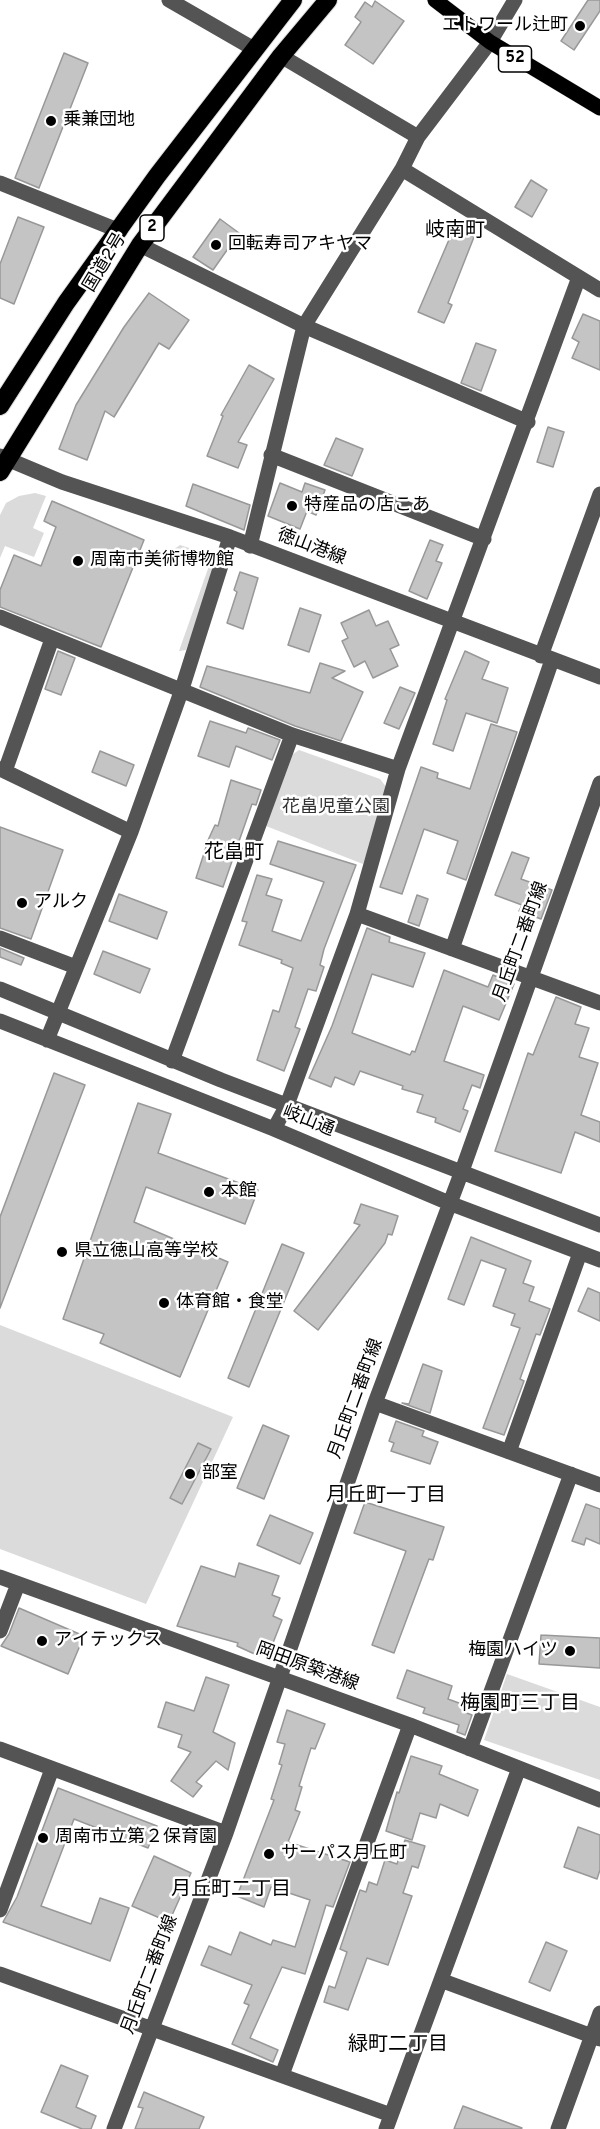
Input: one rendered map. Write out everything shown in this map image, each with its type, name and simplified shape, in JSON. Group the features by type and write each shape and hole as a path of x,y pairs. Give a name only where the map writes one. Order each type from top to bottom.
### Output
{"highway":[{"name":"国道2号","path":"0,406 66,303 158,176 293,0"},
{"name":"国道2号","path":"2,463 91,328 140,245 281,56 328,0"}],"main road":[{"name":"52","path":"435,0 490,42 600,108"}],"street":[{"path":"170,0 254,49"},
{"path":"250,546 304,326 402,169 418,137 490,42 515,0"},
{"path":"281,56 418,137"},
{"path":"402,169 600,291"},
{"path":"0,183 120,231"},
{"path":"140,245 304,326 528,422"},
{"path":"274,1129 287,1105 357,914 398,770 528,422 579,277"},
{"path":"271,455 484,539"},
{"name":"徳山港線","path":"2,463 230,537 600,677"},
{"path":"452,949 600,494"},
{"path":"47,1040 131,832 181,692 230,537"},
{"path":"0,617 292,735 398,770"},
{"path":"52,639 3,770 131,832"},
{"path":"172,1060 292,735"},
{"name":"月丘町二番町線","path":"114,2129 226,1833 375,1404 462,1171 600,783"},
{"path":"357,914 600,1004"},
{"path":"0,938 76,967"},
{"name":"岐山通","path":"0,989 172,1060 600,1225"},
{"name":"岐山通","path":"0,1021 274,1129 449,1203 600,1260"},
{"path":"509,1452 580,1253"},
{"path":"375,1404 600,1485"},
{"path":"470,1749 571,1474"},
{"name":"岡田原築港線","path":"0,1577 410,1725 600,1800"},
{"path":"0,1631 18,1584"},
{"path":"282,2075 410,1725"},
{"path":"0,1749 226,1833"},
{"path":"0,1974 282,2075 389,2122 443,1981 519,1768"},
{"path":"0,1910 52,1769"},
{"path":"443,1981 596,2038"},
{"path":"558,2129 596,2038 600,2013"}],"green space":[{"path":"35,493 46,496 33,528 44,533 34,557 5,546 0,558 0,515 6,503 19,496"},
{"path":"180,545 220,558 186,650 179,651 210,563 173,550"},
{"name":"花畠児童公園","path":"299,750 380,779 387,788 388,798 363,864 266,826 293,754"},
{"path":"0,1325 233,1417 146,1604 0,1549"},
{"path":"507,1674 600,1707 600,1780 484,1740"}],"building":[{"name":"エトワール辻町","path":"588,0 600,0 600,11 574,50 561,41"},
{"path":"375,1 404,21 373,64 345,45 361,22 355,17 365,2 372,7"},
{"name":"乗兼団地","path":"64,53 88,63 39,188 15,178"},
{"path":"531,180 547,190 532,217 515,207"},
{"path":"18,217 44,227 14,304 0,298 0,264"},
{"name":"回転寿司アキヤマ","path":"220,219 239,233 213,270 193,257"},
{"path":"454,228 474,237 448,303 452,305 444,323 418,312"},
{"path":"149,293 189,320 169,349 159,343 114,417 105,411 87,460 59,449 76,405 124,327"},
{"path":"583,314 600,321 600,370 572,358 579,342 572,338"},
{"path":"476,343 496,350 481,391 461,383"},
{"path":"249,365 274,379 238,442 247,445 238,468 207,456 223,416 221,415"},
{"path":"548,427 564,432 553,467 537,462"},
{"path":"336,438 363,449 352,476 324,465"},
{"path":"280,483 302,492 305,483 325,490 316,515 307,511 300,529 268,516"},
{"path":"193,484 250,505 244,530 186,506"},
{"path":"52,501 144,540 101,647 0,607 0,590 14,555 41,566 56,527 44,521"},
{"path":"430,540 443,545 436,561 442,563 427,599 409,591"},
{"path":"240,572 258,578 243,629 227,623 237,592 234,590"},
{"path":"300,608 321,615 309,652 288,645"},
{"path":"369,610 376,626 388,621 399,645 390,649 398,666 373,678 365,661 354,667 342,641 348,638 341,623"},
{"path":"58,651 75,658 61,695 45,689"},
{"path":"465,651 489,662 482,679 508,688 497,723 466,713 453,751 433,744 447,700 445,699"},
{"path":"320,663 345,671 332,678 363,692 341,741 295,726 200,687 207,666 310,693"},
{"path":"400,687 415,693 399,729 384,723"},
{"path":"210,721 246,733 248,728 280,740 272,760 236,746 229,767 198,756"},
{"path":"491,724 517,732 466,880 447,873 458,841 424,829 402,894 380,887 421,767 438,773 437,778 470,789"},
{"path":"100,751 134,765 126,786 92,772"},
{"path":"231,780 261,790 256,805 252,804 223,887 196,878 209,838 215,825 218,826"},
{"name":"アルク","path":"0,827 63,850 31,939 0,928"},
{"path":"278,841 356,865 324,949 320,965 324,967 316,991 308,989 295,1027 300,1029 284,1071 257,1060 273,1010 279,1012 293,968 281,963 282,960 239,945 247,922 242,921 257,875 272,879 266,895 282,900 272,931 301,941 324,882 270,864"},
{"path":"512,852 529,858 521,879 552,890 541,919 519,911 522,905 495,895"},
{"path":"119,894 167,912 157,939 109,921"},
{"path":"417,895 428,899 419,926 408,922"},
{"path":"367,928 390,937 389,942 425,953 413,987 372,974 352,1033 410,1055 412,1051 415,1052 444,970 488,987 493,975 514,984 499,1020 463,1006 444,1061 484,1075 480,1088 472,1085 463,1109 468,1111 460,1132 435,1122 436,1118 417,1112 423,1095 402,1089 403,1086 360,1071 354,1085 335,1077 331,1087 309,1078 332,1026"},
{"path":"0,948 24,958 21,965 0,957"},
{"path":"103,951 150,969 140,993 94,974"},
{"path":"556,997 581,1007 575,1024 589,1028 579,1057 598,1063 581,1115 600,1122 600,1142 575,1132 561,1173 495,1151 528,1053 533,1055"},
{"path":"54,1073 85,1085 0,1308 0,1217"},
{"path":"138,1103 171,1114 158,1153 258,1190 245,1224 146,1187 134,1222 228,1262 180,1377 100,1343 104,1334 63,1319"},
{"path":"361,1204 398,1216 392,1235 388,1234 385,1243 318,1330 294,1311 360,1225 354,1223"},
{"path":"471,1237 531,1261 523,1283 534,1287 529,1301 550,1309 540,1335 536,1334 520,1379 524,1381 504,1435 483,1428 520,1328 511,1325 515,1314 493,1306 506,1269 481,1260 464,1305 448,1299"},
{"path":"282,1244 304,1253 249,1387 228,1378"},
{"path":"588,1288 600,1293 600,1321 578,1311"},
{"path":"423,1364 442,1371 430,1413 402,1403 409,1404"},
{"path":"396,1421 424,1431 422,1436 438,1442 430,1464 391,1451 394,1443 389,1441"},
{"path":"263,1425 289,1436 264,1499 237,1488"},
{"name":"部室","path":"198,1443 211,1449 182,1504 170,1498"},
{"path":"365,1502 444,1527 433,1560 429,1559 394,1653 372,1645 406,1551 354,1533"},
{"path":"586,1504 600,1509 600,1544 586,1538 584,1545 572,1541"},
{"path":"270,1515 313,1533 300,1564 257,1545"},
{"path":"239,1563 279,1576 272,1595 280,1598 273,1616 282,1620 271,1648 259,1656 237,1646 238,1643 177,1626 201,1566 235,1577"},
{"name":"アイテックス","path":"19,1608 84,1636 68,1674 1,1646 9,1634"},
{"name":"梅園ハイツ","path":"541,1635 600,1638 600,1668 539,1664"},
{"path":"407,1670 452,1686 448,1699 467,1706 464,1712 472,1715 465,1735 457,1732 459,1725 423,1713 425,1708 397,1698"},
{"path":"206,1677 229,1685 213,1732 235,1743 228,1770 216,1761 196,1782 202,1786 193,1797 171,1781 191,1752 178,1747 182,1735 158,1727 166,1702 194,1711"},
{"path":"287,1710 325,1724 315,1749 311,1748 299,1786 302,1787 295,1810 300,1812 288,1842 350,1862 333,1907 326,1905 305,1974 282,1967 250,2038 278,2050 273,2062 232,2044 249,2005 244,2003 252,1985 201,1965 209,1946 231,1955 240,1932 271,1945 273,1940 295,1947 310,1900 271,1887 264,1907 237,1896 274,1800 271,1799 282,1765 279,1764 285,1744 277,1742"},
{"path":"411,1756 442,1766 439,1774 478,1790 468,1816 440,1804 436,1818 420,1813 412,1840 386,1831 397,1792 399,1793"},
{"path":"58,1788 157,1826 148,1848 74,1819 41,1906 91,1924 100,1898 129,1908 110,1961 3,1922 17,1897"},
{"path":"578,1827 600,1835 600,1870 597,1879 564,1867"},
{"path":"405,1840 425,1846 418,1868 412,1866 403,1893 412,1896 388,1965 367,1958 348,2010 324,2002 329,1986 335,1988 347,1952 340,1949 360,1890 366,1892 369,1882 377,1885 385,1860 397,1864"},
{"path":"154,1856 191,1873 169,1922 132,1906"},
{"path":"546,1942 567,1951 550,1991 529,1982"},
{"path":"61,2065 88,2076 76,2107 96,2116 91,2129 82,2129 41,2112"},
{"path":"144,2092 204,2117 199,2129 135,2129 143,2108 138,2107"},
{"path":"463,2106 522,2128 454,2129"}],"place":[{"name":"エトワール辻町","path":"580,26"},
{"name":"乗兼団地","path":"51,121"},
{"name":"回転寿司アキヤマ","path":"216,245"},
{"name":"特産品の店こあ","path":"292,506"},
{"name":"周南市美術博物館","path":"78,561"},
{"name":"アルク","path":"22,903"},
{"name":"本館","path":"209,1192"},
{"name":"県立徳山高等学校","path":"62,1252"},
{"name":"体育館・食堂","path":"164,1303"},
{"name":"部室","path":"190,1474"},
{"name":"アイテックス","path":"42,1641"},
{"name":"梅園ハイツ","path":"570,1651"},
{"name":"周南市立第２保育園","path":"43,1838"},
{"name":"サーパス月丘町","path":"269,1854"}],"district":[{"name":"岐南町","path":"455,232"},
{"name":"花畠町","path":"234,854"},
{"name":"月丘町一丁目","path":"386,1497"},
{"name":"梅園町三丁目","path":"520,1705"},
{"name":"月丘町二丁目","path":"231,1891"},
{"name":"緑町二丁目","path":"398,2046"}]}
